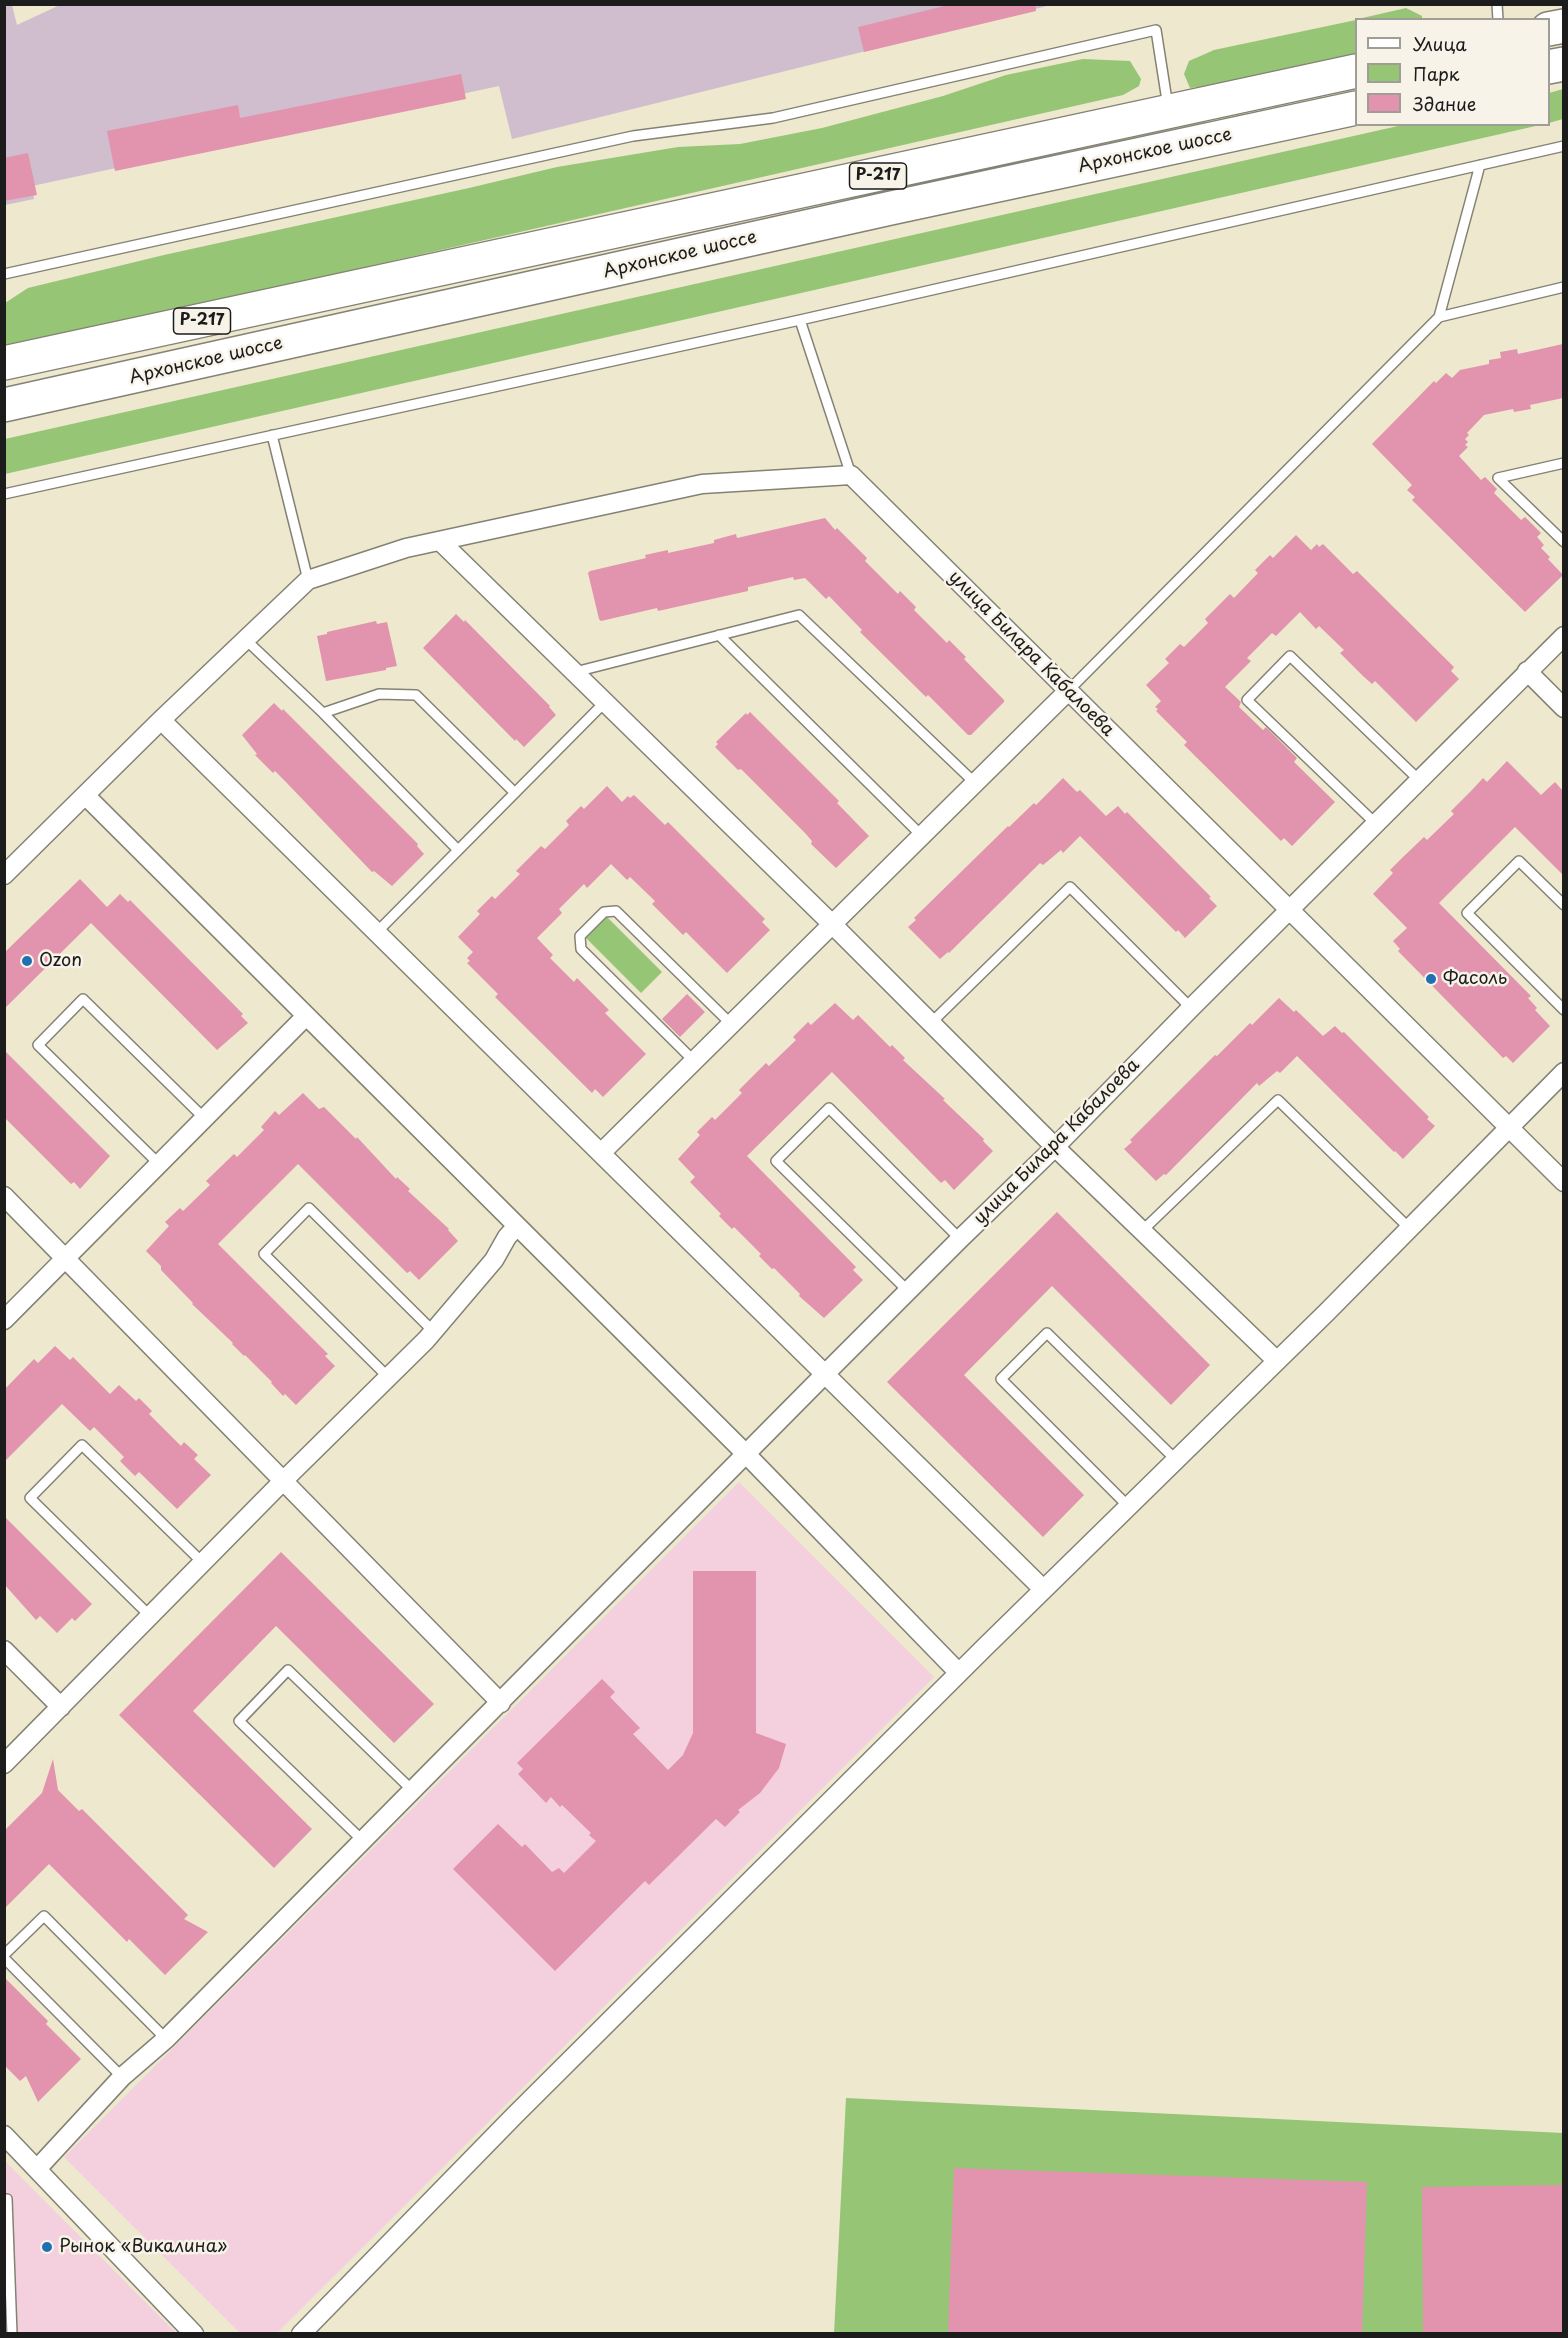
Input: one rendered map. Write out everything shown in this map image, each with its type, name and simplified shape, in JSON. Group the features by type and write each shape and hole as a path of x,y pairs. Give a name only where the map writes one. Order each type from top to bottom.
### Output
{"highway":[{"name":"Архонское шоссе","path":"4,363 1355,71"},
{"name":"Архонское шоссе","path":"4,405 891,208 1355,108"}],"street":[{"name":"улица Билара Кабалоева","path":"851,476 1563,1182"},
{"path":"4,875 161,720 308,580 406,548 702,484 851,476"},
{"path":"440,541 1276,1362"},
{"name":"улица Билара Кабалоева","path":"37,2169 122,2077 166,2039 825,1374 1055,1147 1289,909 1563,636"},
{"path":"1527,671 1563,708"},
{"path":"601,1153 1068,691"},
{"path":"161,720 1044,1589"},
{"path":"85,795 746,1454 959,1673"},
{"path":"4,1320 67,1260 306,1016"},
{"path":"301,2334 530,2099 1276,1362 1563,1072"},
{"path":"4,1196 501,1703"},
{"path":"4,1764 433,1331 494,1260 507,1237 516,1227"},
{"path":"4,1650 61,1707"},
{"path":"4,2136 194,2334"}],"lane":[{"path":"4,274 633,136 773,118 1156,30 1169,113"},
{"path":"4,494 800,320 1563,146"},
{"path":"1068,691 1439,317 1480,165"},
{"path":"1439,317 1563,287"},
{"path":"800,320 851,476"},
{"path":"272,435 308,580"},
{"path":"1563,463 1498,478 1563,542"},
{"path":"574,672 799,615 975,783"},
{"path":"719,635 922,836"},
{"path":"246,640 458,849"},
{"path":"1375,823 1247,700 1290,656 1419,780"},
{"path":"322,713 379,694 416,695 515,793"},
{"path":"377,932 605,702"},
{"path":"1563,905 1519,861 1467,913 1563,1010"},
{"path":"931,1023 1070,887 1191,1008"},
{"path":"694,1061 581,949 580,936 604,912 616,911 731,1024"},
{"path":"160,1165 38,1045 82,999 205,1119"},
{"path":"1142,1232 1278,1100 1409,1228"},
{"path":"908,1291 777,1161 821,1115 829,1108 960,1239"},
{"path":"388,1377 264,1254 309,1208 433,1331"},
{"path":"1128,1506 1001,1379 1047,1333 1176,1460"},
{"path":"150,1616 30,1498 82,1445 203,1563"},
{"path":"363,1841 239,1721 288,1670 413,1791"},
{"path":"122,2077 4,1956 44,1916 166,2039"},
{"path":"4,2199 8,2199 12,2334"}],"shaded area":[{"path":"62,4 1051,5 512,139 499,86 32,186 34,199 5,205 5,5 12,5 17,25"},
{"path":"739,1482 934,1677 277,2333 240,2333 64,2157"},
{"name":"Рынок «Викалина»","path":"5,2161 176,2333 5,2333"}],"green space":[{"path":"1406,8 1422,16 1422,18 1362,18"},
{"path":"1355,20 1355,59 1230,83 1190,88 1184,74 1189,61 1214,50"},
{"path":"1083,59 1130,61 1141,79 1139,86 1123,95 5,349 5,303 28,288 164,255 557,167 678,147 740,144 822,128 943,96 1006,75"},
{"path":"1563,89 1563,119 1550,123 1550,93"},
{"path":"1398,126 1536,126 5,474 5,439"},
{"path":"607,917 662,972 641,993 586,938"},
{"path":"846,2098 1563,2133 1563,2333 834,2334"}],"building":[{"path":"953,4 1035,4 1036,11 864,52 858,27"},
{"path":"461,74 466,99 115,171 107,131 238,105 240,118"},
{"path":"28,153 37,195 4,201 4,158"},
{"path":"1563,344 1563,398 1530,405 1531,409 1514,412 1513,409 1484,415 1467,433 1469,435 1465,439 1468,442 1465,445 1468,447 1459,456 1481,480 1485,477 1497,489 1494,493 1521,520 1525,517 1541,533 1537,537 1544,545 1541,548 1563,575 1525,612 1412,500 1415,497 1407,490 1412,485 1372,444 1434,381 1436,383 1446,373 1452,378 1460,370 1489,364 1489,360 1501,358 1500,352 1517,349 1518,354"},
{"path":"825,518 867,558 865,561 898,594 900,591 916,607 914,610 947,643 949,640 966,657 964,659 1004,700 971,735 968,735 928,695 926,697 860,632 862,630 829,596 826,599 805,578 794,580 793,577 748,587 748,591 658,611 657,608 601,621 599,619 588,573 590,571 646,558 645,555 668,550 668,553 714,543 714,540 736,534 737,538"},
{"path":"1296,535 1311,550 1317,544 1319,547 1323,544 1353,574 1357,571 1454,667 1451,671 1459,679 1416,722 1375,681 1372,684 1363,676 1340,653 1344,650 1319,626 1316,629 1300,612 1276,636 1272,633 1247,658 1251,661 1225,687 1241,702 1239,707 1263,730 1266,727 1297,758 1294,762 1335,802 1292,846 1284,838 1281,841 1184,745 1187,742 1156,711 1158,709 1155,707 1161,701 1146,685 1169,663 1165,659 1180,644 1184,647 1208,623 1205,619 1230,594 1234,598 1258,573 1255,570 1270,555 1273,558"},
{"path":"456,614 464,622 465,620 550,706 556,715 524,747 516,739 515,741 423,648"},
{"path":"376,621 377,624 387,622 397,666 326,681 317,636"},
{"path":"274,703 282,711 283,709 418,844 417,846 424,854 392,886 374,871 372,872 275,771 273,773 255,755 257,754 242,735"},
{"path":"750,712 839,801 837,803 869,836 836,868 811,844 812,841 805,833 741,769 738,770 715,747 718,744 716,742 746,713 747,715"},
{"path":"1507,761 1541,795 1555,782 1563,791 1563,875 1515,827 1439,903 1531,996 1528,998 1537,1008 1535,1010 1550,1026 1513,1063 1506,1056 1503,1058 1398,951 1400,949 1393,941 1407,928 1373,894 1393,873 1390,870 1402,858 1424,837 1427,840 1454,814 1451,811 1483,778 1487,782"},
{"path":"1063,778 1077,792 1080,790 1106,816 1118,806 1125,814 1127,812 1211,897 1209,898 1217,906 1185,938 1178,930 1176,932 1080,836 1063,853 1061,850 1043,865 1040,863 949,953 940,959 908,927 916,920 914,918 1008,826 1034,803 1036,805"},
{"path":"607,786 622,802 628,796 630,798 634,795 665,825 668,822 765,919 762,922 770,930 727,973 686,932 683,935 652,904 655,901 630,877 627,880 611,864 587,888 584,884 559,909 562,913 537,938 553,955 550,958 574,982 577,978 609,1010 605,1013 646,1054 603,1097 595,1089 592,1093 495,997 498,994 467,963 470,961 467,958 473,952 458,937 480,914 477,911 492,896 495,899 520,874 516,871 541,846 545,849 569,825 566,821 581,806 584,809"},
{"path":"80,879 107,907 120,894 128,902 130,900 243,1014 241,1016 248,1023 217,1050 91,923 4,1009 4,953"},
{"path":"687,994 705,1012 680,1037 662,1019"},
{"path":"1279,998 1294,1012 1296,1010 1323,1036 1335,1026 1342,1033 1344,1032 1429,1117 1427,1119 1435,1126 1403,1159 1297,1056 1280,1073 1277,1071 1259,1086 1257,1083 1166,1175 1164,1174 1156,1181 1124,1149 1132,1142 1130,1140 1215,1055 1217,1056 1250,1023 1252,1025"},
{"path":"835,1003 853,1020 858,1015 890,1047 892,1045 905,1058 903,1060 945,1099 943,1100 984,1139 983,1141 993,1151 954,1190 945,1180 941,1183 832,1072 747,1156 856,1267 853,1270 863,1280 824,1318 759,1256 761,1254 734,1227 732,1229 719,1216 721,1214 690,1182 695,1177 678,1159 700,1135 697,1132 712,1117 715,1120 742,1093 739,1090 766,1063 769,1066 796,1040 793,1037 808,1022 811,1025"},
{"path":"4,1050 110,1156 80,1189 74,1182 71,1184 4,1117"},
{"path":"303,1093 319,1109 324,1107 356,1139 357,1137 396,1179 397,1177 410,1189 408,1191 449,1229 458,1241 419,1280 410,1271 407,1273 298,1164 218,1244 328,1354 325,1356 335,1366 296,1405 285,1394 283,1396 272,1382 192,1304 146,1251 169,1226 165,1222 180,1208 183,1211 210,1185 206,1181 234,1154 237,1157 264,1130 261,1127 275,1111 279,1115"},
{"path":"1057,1212 1210,1365 1171,1405 1052,1286 964,1375 1084,1495 1043,1537 887,1382"},
{"path":"55,1346 70,1360 73,1357 110,1394 119,1385 136,1401 139,1398 152,1411 149,1414 181,1446 184,1442 198,1455 194,1459 211,1475 177,1509 139,1472 135,1476 120,1461 124,1457 94,1427 90,1431 62,1404 4,1462 4,1390 34,1359 38,1363"},
{"path":"4,1516 92,1604 75,1621 72,1618 57,1633 40,1616 36,1620 4,1584"},
{"path":"281,1552 434,1704 394,1743 276,1626 193,1711 312,1829 274,1868 119,1715"},
{"path":"693,1571 756,1571 756,1733 786,1744 779,1768 760,1793 738,1810 740,1812 725,1827 716,1819 649,1885 645,1881 555,1971 453,1869 498,1824 522,1847 525,1844 552,1872 559,1868 564,1873 596,1841 589,1835 591,1833 562,1805 560,1807 551,1797 546,1803 518,1774 523,1769 517,1763 602,1679 615,1692 610,1697 640,1728 633,1734 668,1770 683,1755 693,1733"},
{"path":"53,1759 58,1790 79,1811 82,1809 188,1915 184,1919 208,1932 165,1975 129,1939 127,1942 49,1864 4,1909 4,1831 42,1793"},
{"path":"4,1977 48,2021 46,2024 81,2059 38,2102 26,2076 20,2081 4,2065"},
{"path":"954,2168 1367,2182 1362,2334 948,2334"},
{"path":"1563,2185 1563,2334 1423,2334 1422,2187"}],"place":[{"name":"Ozon","path":"27,961"},
{"name":"Фасоль","path":"1431,979"},
{"name":"Рынок «Викалина»","path":"47,2247"}]}
